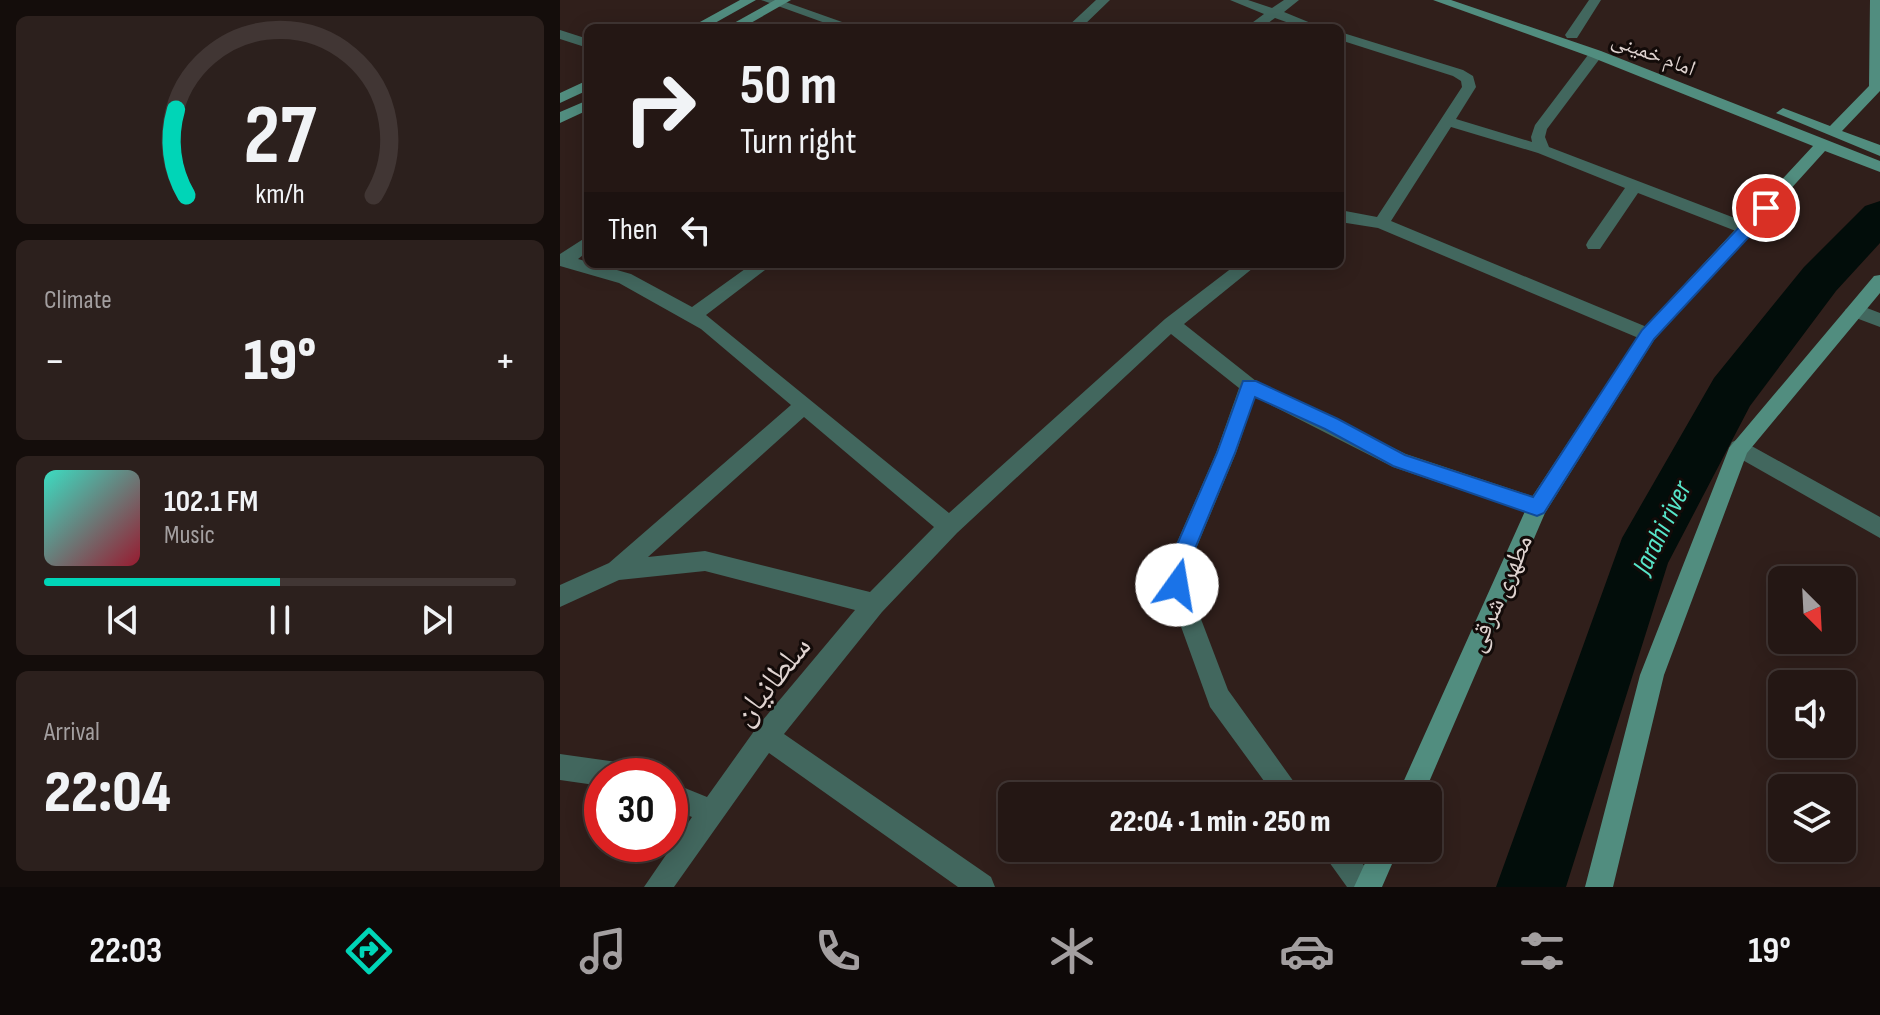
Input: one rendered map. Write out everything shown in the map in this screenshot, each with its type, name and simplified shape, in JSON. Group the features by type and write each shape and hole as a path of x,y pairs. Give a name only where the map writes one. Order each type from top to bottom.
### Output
{"street":[{"path":"704,24 750,0"},
{"path":"1077,24 1104,0"},
{"path":"1236,0 1303,24"},
{"path":"1259,24 1293,0"},
{"name":"امام خمینی","path":"1439,0 1828,138"},
{"name":"امام خمینی","path":"1471,0 1572,35 1854,148"},
{"path":"1572,35 1595,0"},
{"name":"مطهری شرقی","path":"1416,782 1537,507 1648,335 1876,87 1876,0"},
{"path":"739,24 777,1 841,24"},
{"path":"560,34 584,43"},
{"path":"1344,37 1468,79 1469,87 1381,223"},
{"path":"1543,150 1538,137 1540,128 1596,54"},
{"path":"560,99 584,86"},
{"path":"560,118 584,106"},
{"path":"1445,120 1543,150 1747,229"},
{"path":"1854,148 1880,151"},
{"path":"1854,148 1880,167"},
{"path":"1594,245 1634,187"},
{"path":"1344,217 1381,223 1648,335"},
{"path":"561,261 584,245"},
{"path":"561,261 584,267"},
{"path":"587,268 625,278 707,324 949,526"},
{"path":"692,316 758,268"},
{"name":"سلطانیان","path":"658,887 766,736 874,604 949,526 1171,324 1244,268"},
{"path":"1599,887 1652,675 1739,448 1880,281"},
{"path":"1854,310 1880,320"},
{"path":"1171,324 1249,386 1331,424 1400,461 1537,507"},
{"path":"1249,386 1226,453 1179,563 1177,585 1219,698 1281,782"},
{"path":"560,596 617,570 804,405"},
{"path":"1739,448 1880,528"},
{"path":"617,570 705,561 874,604"},
{"path":"766,736 981,887"},
{"path":"560,767 584,770"},
{"path":"688,802 712,812"},
{"path":"1344,862 1366,887 1379,862"}],"waterway":[{"name":"Jarahi river","path":"1531,887 1642,557 1732,392 1820,279 1880,216"}],"route":[{"path":"1177,585 1179,563 1226,453 1249,386 1331,424 1400,461 1537,507 1648,335 1766,208"}]}
